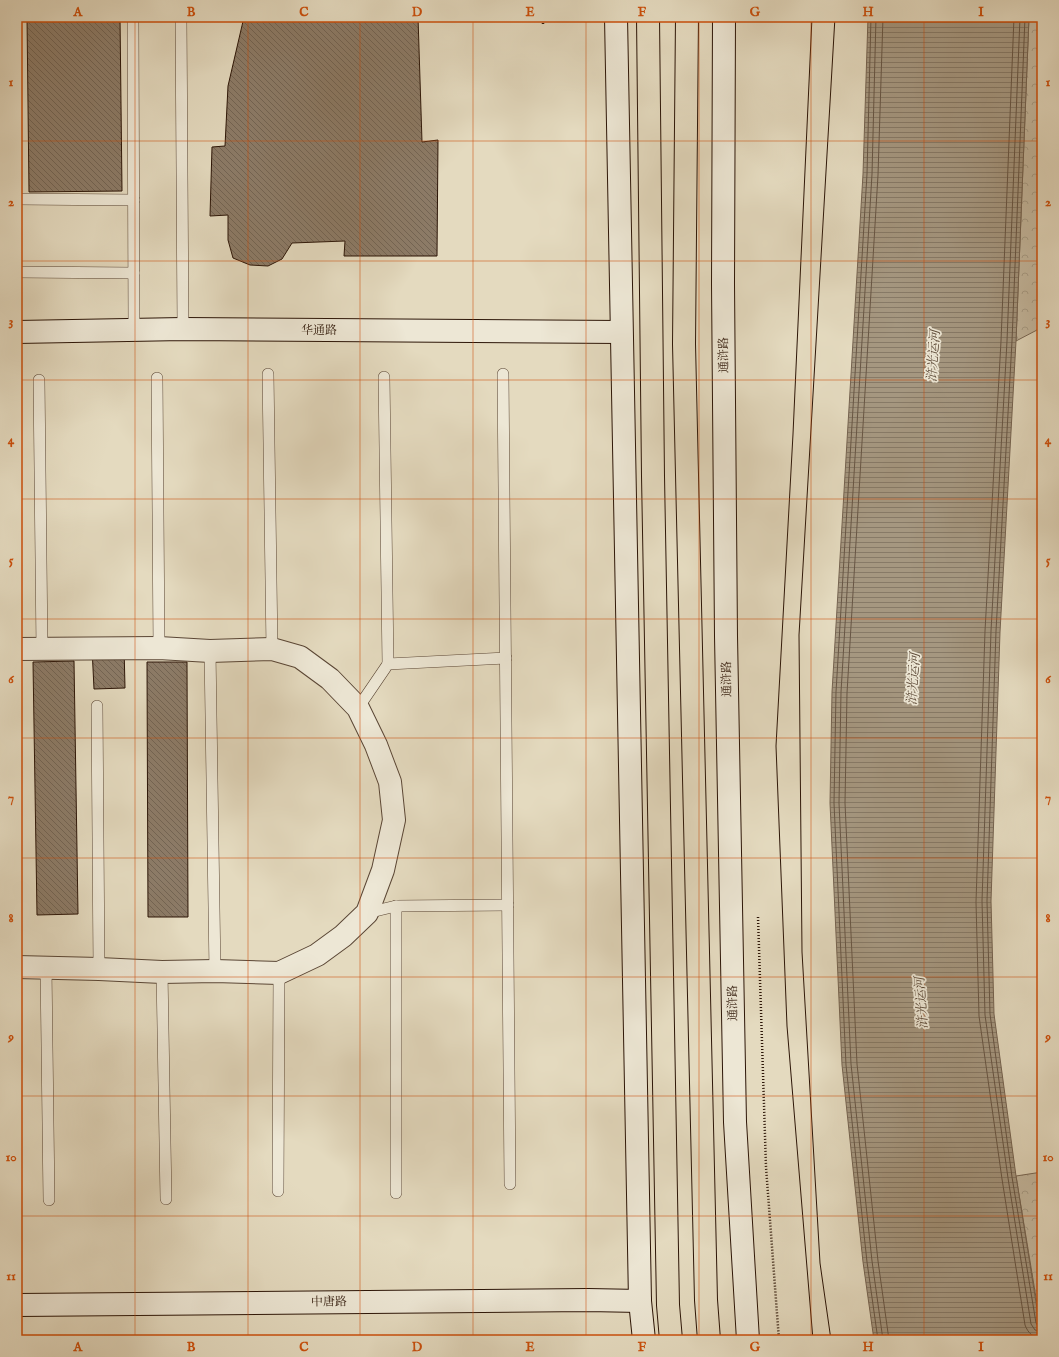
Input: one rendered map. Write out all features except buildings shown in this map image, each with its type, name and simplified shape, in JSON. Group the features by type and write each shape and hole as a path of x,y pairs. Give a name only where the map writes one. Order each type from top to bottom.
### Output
{"main road":[{"path":"616,17 640,1301 644,1340"},
{"path":"648,17 653,476 668,1305 671,1340"},
{"path":"687,17 684,344 706,1300 709,1340"},
{"name":"通浒路","path":"724,17 723,284 727,692 735,1122 748,1340"},
{"name":"华通路","path":"17,332 183,329 621,332"},
{"path":"17,649 159,648 210,651 272,649 300,657 330,679 358,708 376,745 390,782 394,820 383,870 367,913 343,936 322,951 280,973 215,971 162,972 17,967"},
{"name":"中唐路","path":"17,1305 580,1300 640,1301"}],"lane":[{"path":"133,17 134,330"},
{"path":"181,17 183,329"},
{"path":"17,199 134,200"},
{"path":"17,272 134,273"},
{"path":"268,374 272,649"},
{"path":"503,374 510,1184"},
{"path":"358,708 388,664 384,377"},
{"path":"157,378 159,648"},
{"path":"39,380 42,649"},
{"path":"210,651 215,971"},
{"path":"388,664 506,658"},
{"path":"97,706 99,969"},
{"path":"367,913 396,906 508,905"},
{"path":"396,906 396,1193"},
{"path":"46,968 49,1200"},
{"path":"162,972 166,1199"},
{"path":"278,1191 280,973"}],"path":[{"path":"543,17 543,25"},
{"path":"758,915 766,1166 779,1340"}],"green space":[{"path":"1029,17 1042,17 1042,317 1037,330 1016,341"},
{"path":"1042,1172 1042,1334 1016,1176"}],"water":[{"name":"浒光运河","path":"868,17 1029,17 1016,341 1000,632 991,901 994,1014 1016,1176 1042,1340 874,1340 863,1262 842,1065 830,803 832,692 863,174"}],"tram line":[{"path":"812,17 793,434 776,746 787,1026 813,1340"},
{"path":"831,1340 820,1263 802,952 799,635 835,17"}]}
